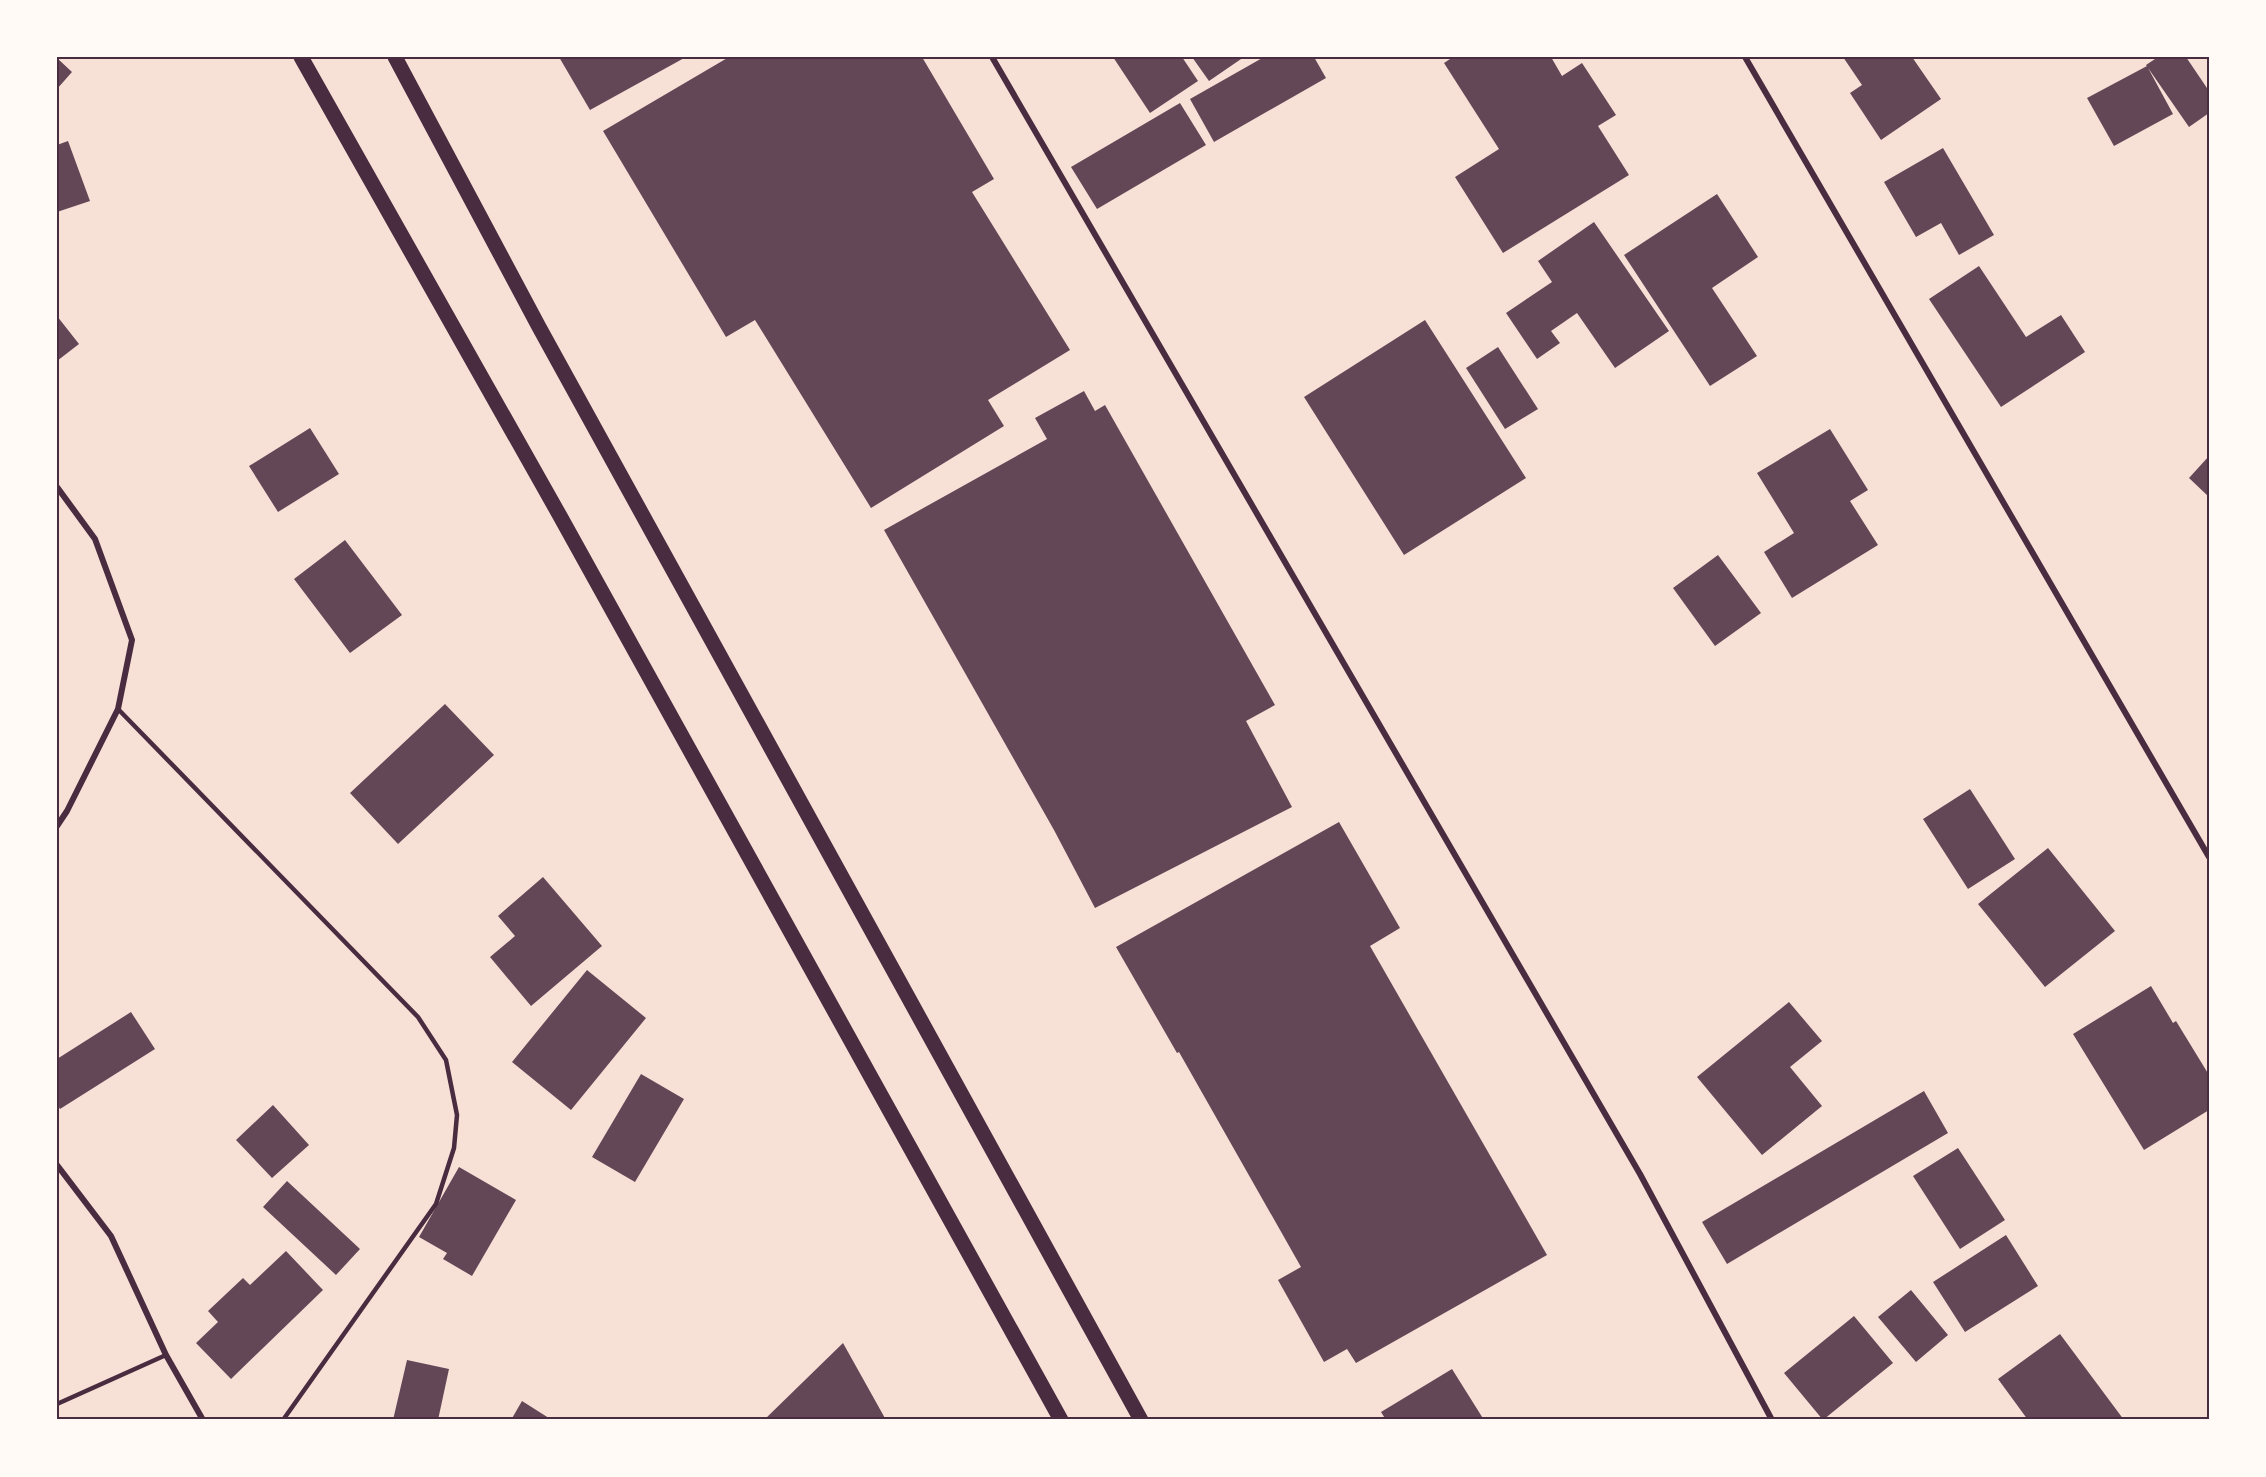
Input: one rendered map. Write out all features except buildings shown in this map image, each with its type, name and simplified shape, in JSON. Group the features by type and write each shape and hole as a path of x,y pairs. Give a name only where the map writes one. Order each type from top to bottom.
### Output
{"main road":[{"path":"301,57 560,516 1060,1420"},
{"path":"395,57 545,337 1141,1420"}],"street":[{"path":"992,57 1640,1174 1772,1420"},
{"path":"1745,57 2209,857"},
{"path":"57,488 95,539 132,640 118,709 67,811 57,826"},
{"path":"57,1166 111,1236 166,1355 203,1420"}],"lane":[{"path":"118,709 418,1017 446,1060 457,1115 454,1148 436,1204 283,1420"},
{"path":"57,1404 166,1355"}]}
